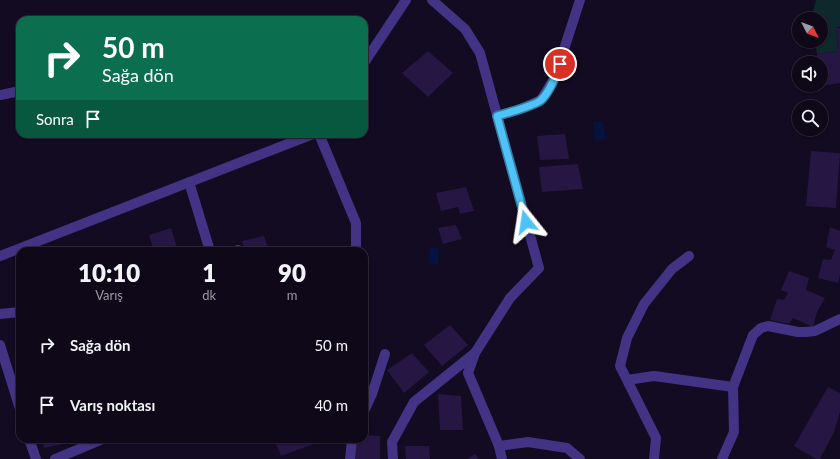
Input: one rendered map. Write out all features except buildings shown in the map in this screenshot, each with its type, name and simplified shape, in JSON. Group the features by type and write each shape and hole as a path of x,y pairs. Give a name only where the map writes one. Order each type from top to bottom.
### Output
{"street":[{"path":"368,57 406,0"},
{"path":"432,0 464,29 480,53 538,268 510,298 475,353 468,372 499,446 502,459"},
{"path":"497,116 518,110 541,100 555,77 580,0"},
{"path":"0,95 16,92"},
{"path":"23,247 303,138"},
{"path":"321,138 356,223 356,247"},
{"path":"189,182 209,247"},
{"path":"0,256 16,250"},
{"path":"654,459 656,438 620,366 627,338 644,304 672,269 689,256"},
{"path":"0,314 16,312"},
{"path":"722,459 734,432 733,387 753,335 761,328 768,326 798,332 815,331 840,319"},
{"path":"0,345 16,396"},
{"path":"393,459 392,442 414,402 475,353"},
{"path":"368,402 385,354"},
{"path":"627,380 654,376 733,387"},
{"path":"499,446 528,442 567,448 580,459"},
{"path":"30,443 36,459"},
{"path":"55,459 93,443"},
{"path":"350,459 352,443"}],"green space":[{"path":"816,0 840,0 840,27 836,28 838,51 817,54 816,48 828,48 828,12 813,12"}],"shaded area":[{"path":"593,122 603,122 606,139 595,141"},
{"path":"430,247 439,249 438,265 429,263"}],"route":[{"path":"526,222 497,116 518,110 541,100 555,77 560,64"}]}
